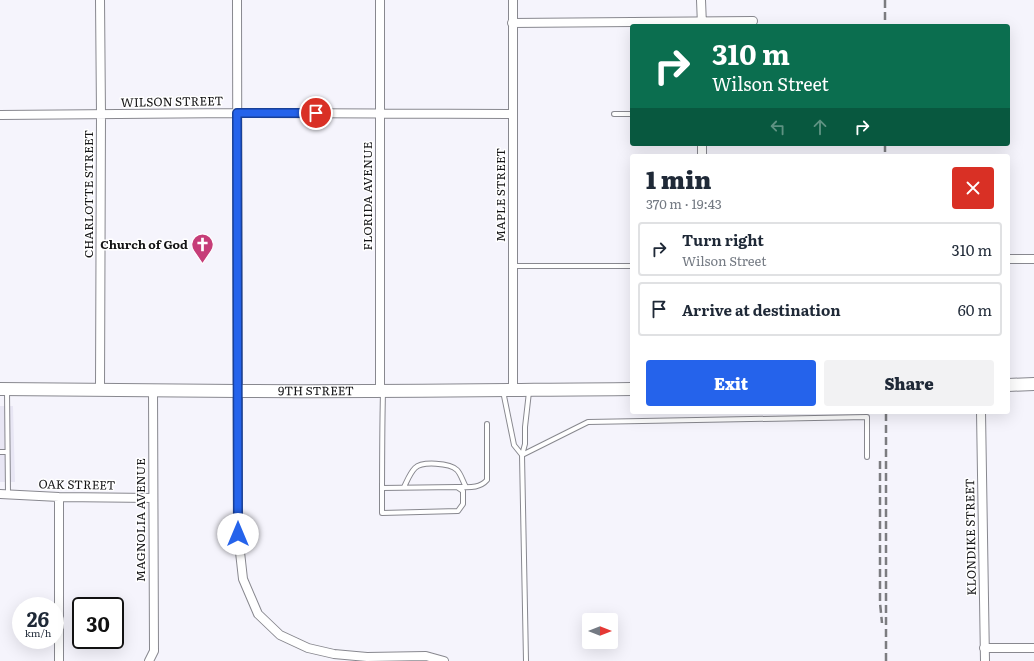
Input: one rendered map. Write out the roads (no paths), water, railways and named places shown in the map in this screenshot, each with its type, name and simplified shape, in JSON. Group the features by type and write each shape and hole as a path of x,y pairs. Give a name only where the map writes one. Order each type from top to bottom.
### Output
{"street":[{"name":"CHARLOTTE STREET","path":"100,0 100,389"},
{"path":"237,0 238,534 243,580 258,614 280,634 308,648 334,654 367,658 426,656 444,661"},
{"name":"FLORIDA AVENUE","path":"380,0 381,392"},
{"name":"MAPLE STREET","path":"508,390 513,266 513,0"},
{"path":"701,0 702,23"},
{"path":"512,23 702,23 753,21"},
{"name":"WILSON STREET","path":"0,115 237,113 512,114"},
{"path":"1010,259 1034,259"},
{"path":"1010,385 1034,384"},
{"name":"9TH STREET","path":"4,389 381,392 630,389"},
{"name":"MAGNOLIA AVENUE","path":"149,661 154,651 153,390"},
{"name":"KLONDIKE STREET","path":"981,414 984,661"},
{"name":"OAK STREET","path":"4,495 154,498"},
{"path":"59,497 59,661"},
{"path":"984,648 1034,648"}],"lane":[{"path":"614,114 630,114"},
{"path":"513,266 630,266"},
{"path":"4,389 7,452 4,495"},
{"path":"508,390 514,445 522,455"},
{"path":"526,661 522,455 525,444 525,427 529,390"},
{"path":"381,392 382,513 458,511 463,504 463,491 457,487"},
{"path":"522,455 588,422 867,417 867,457"},
{"path":"382,488 477,487 483,484 487,480 487,424"},
{"path":"0,452 7,452"},
{"path":"404,487 415,468 420,465 441,464 452,466 458,471 466,487"}],"railway":[{"path":"885,0 885,24"},
{"path":"885,146 885,154"},
{"path":"886,414 886,661"},
{"path":"880,461 880,603 882,623"}],"place":[{"name":"Church of God","path":"203,264"}]}
